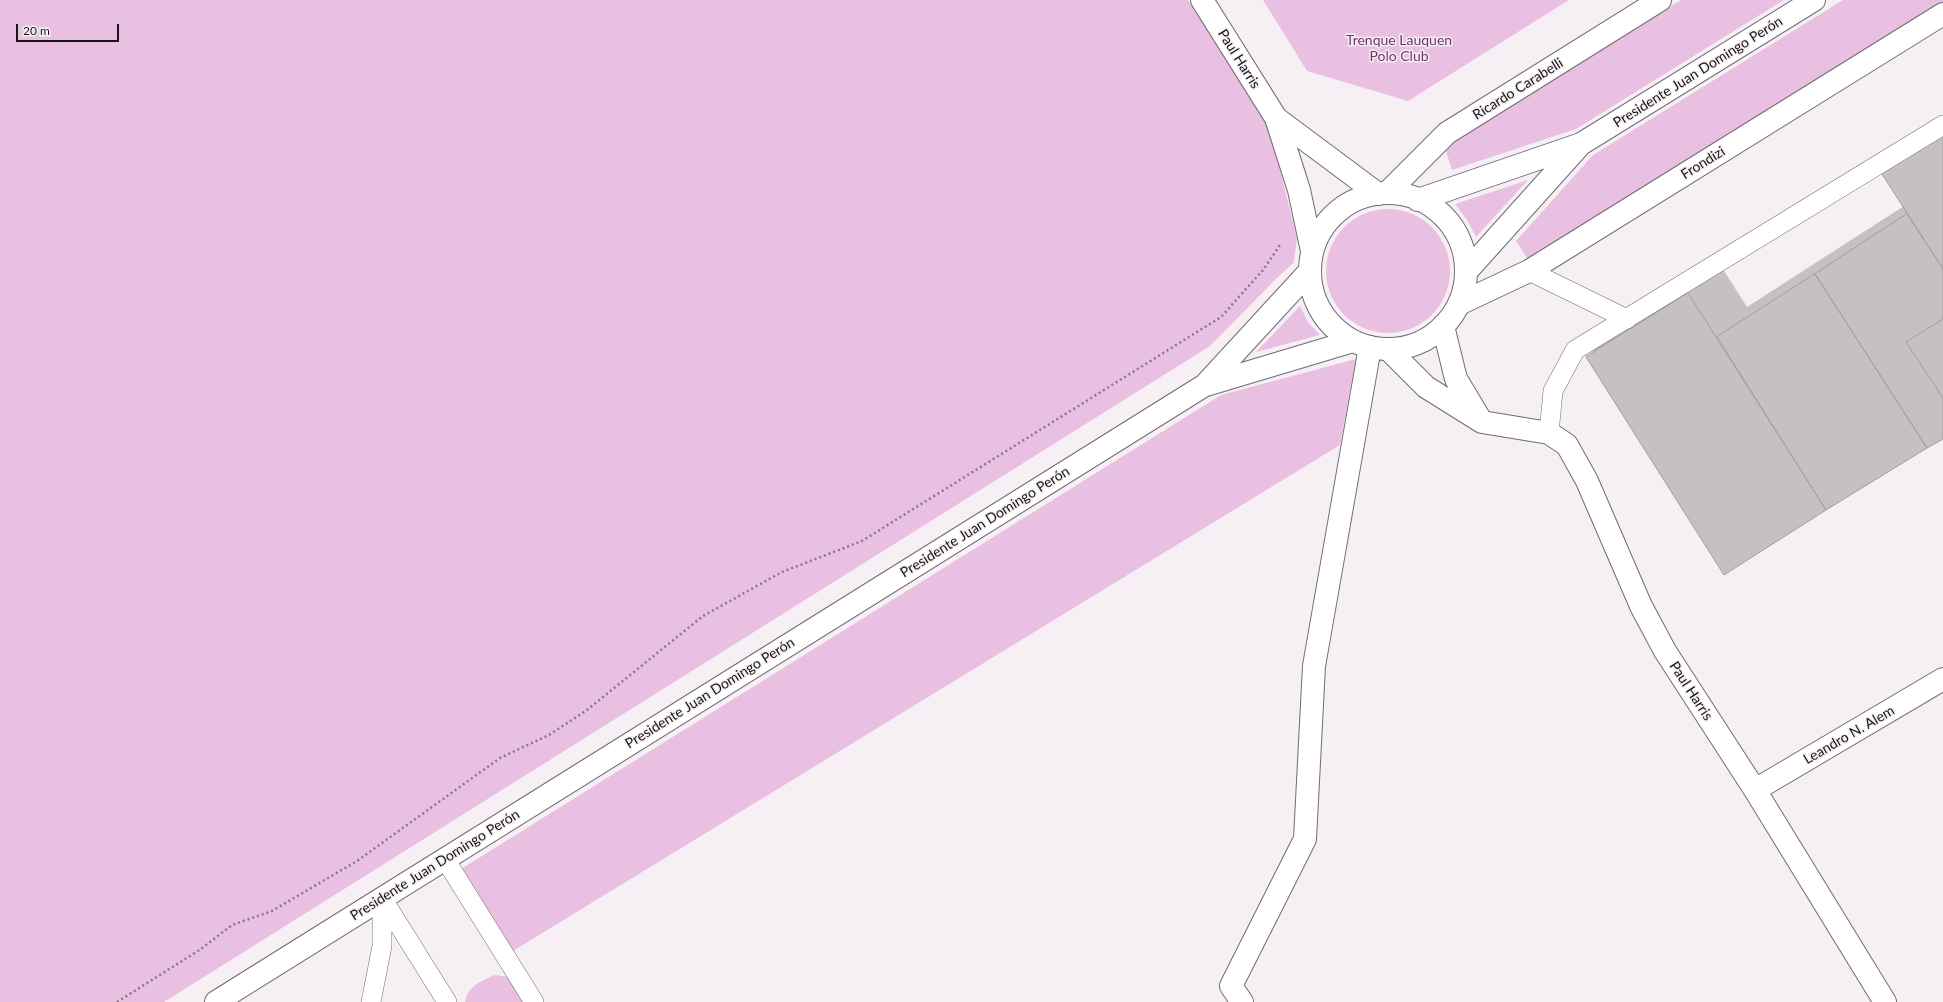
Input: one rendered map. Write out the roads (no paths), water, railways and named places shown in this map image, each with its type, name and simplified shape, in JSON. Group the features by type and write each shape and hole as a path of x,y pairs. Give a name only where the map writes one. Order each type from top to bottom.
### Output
{"street":[{"name":"Paul Harris","path":"1202,0 1276,118 1299,190 1311,261 1312,293 1321,313 1335,329 1370,346 1426,387 1482,422 1549,433 1567,445 1587,481 1641,606 1665,651 1754,790 1885,1002"},
{"name":"Ricardo Carabelli","path":"1382,194 1448,133 1660,0"},
{"name":"Presidente Juan Domingo Perón","path":"1418,200 1581,144 1814,0"},
{"name":"Frondizi","path":"1459,304 1529,271 1943,14"},
{"name":"Paul Harris","path":"1276,118 1382,194"},
{"name":"Presidente Juan Domingo Perón","path":"1466,272 1581,144"},
{"path":"1311,261 1321,230 1336,212 1355,200 1382,194 1403,195 1418,200 1438,211 1453,228 1463,249 1466,272 1464,288 1459,304"},
{"name":"Presidente Juan Domingo Perón","path":"216,1002 1205,385 1311,261"},
{"name":"Presidente Juan Domingo Perón","path":"1205,385 1370,346 1409,346 1427,339 1443,326 1459,304"},
{"path":"1443,326 1456,379 1482,422"},
{"path":"1242,1002 1231,986 1305,839 1314,666 1370,346"},
{"name":"Leandro N. Alem","path":"1754,790 1943,679"}],"lane":[{"path":"1549,433 1553,391 1575,350 1943,124"},
{"path":"1529,271 1627,319"},
{"path":"445,858 534,1002"},
{"path":"371,1002 382,946 382,898"},
{"path":"382,898 447,1002"}],"park label":[{"name":"Trenque Lauquen Polo Club","path":"1399,48"}]}
